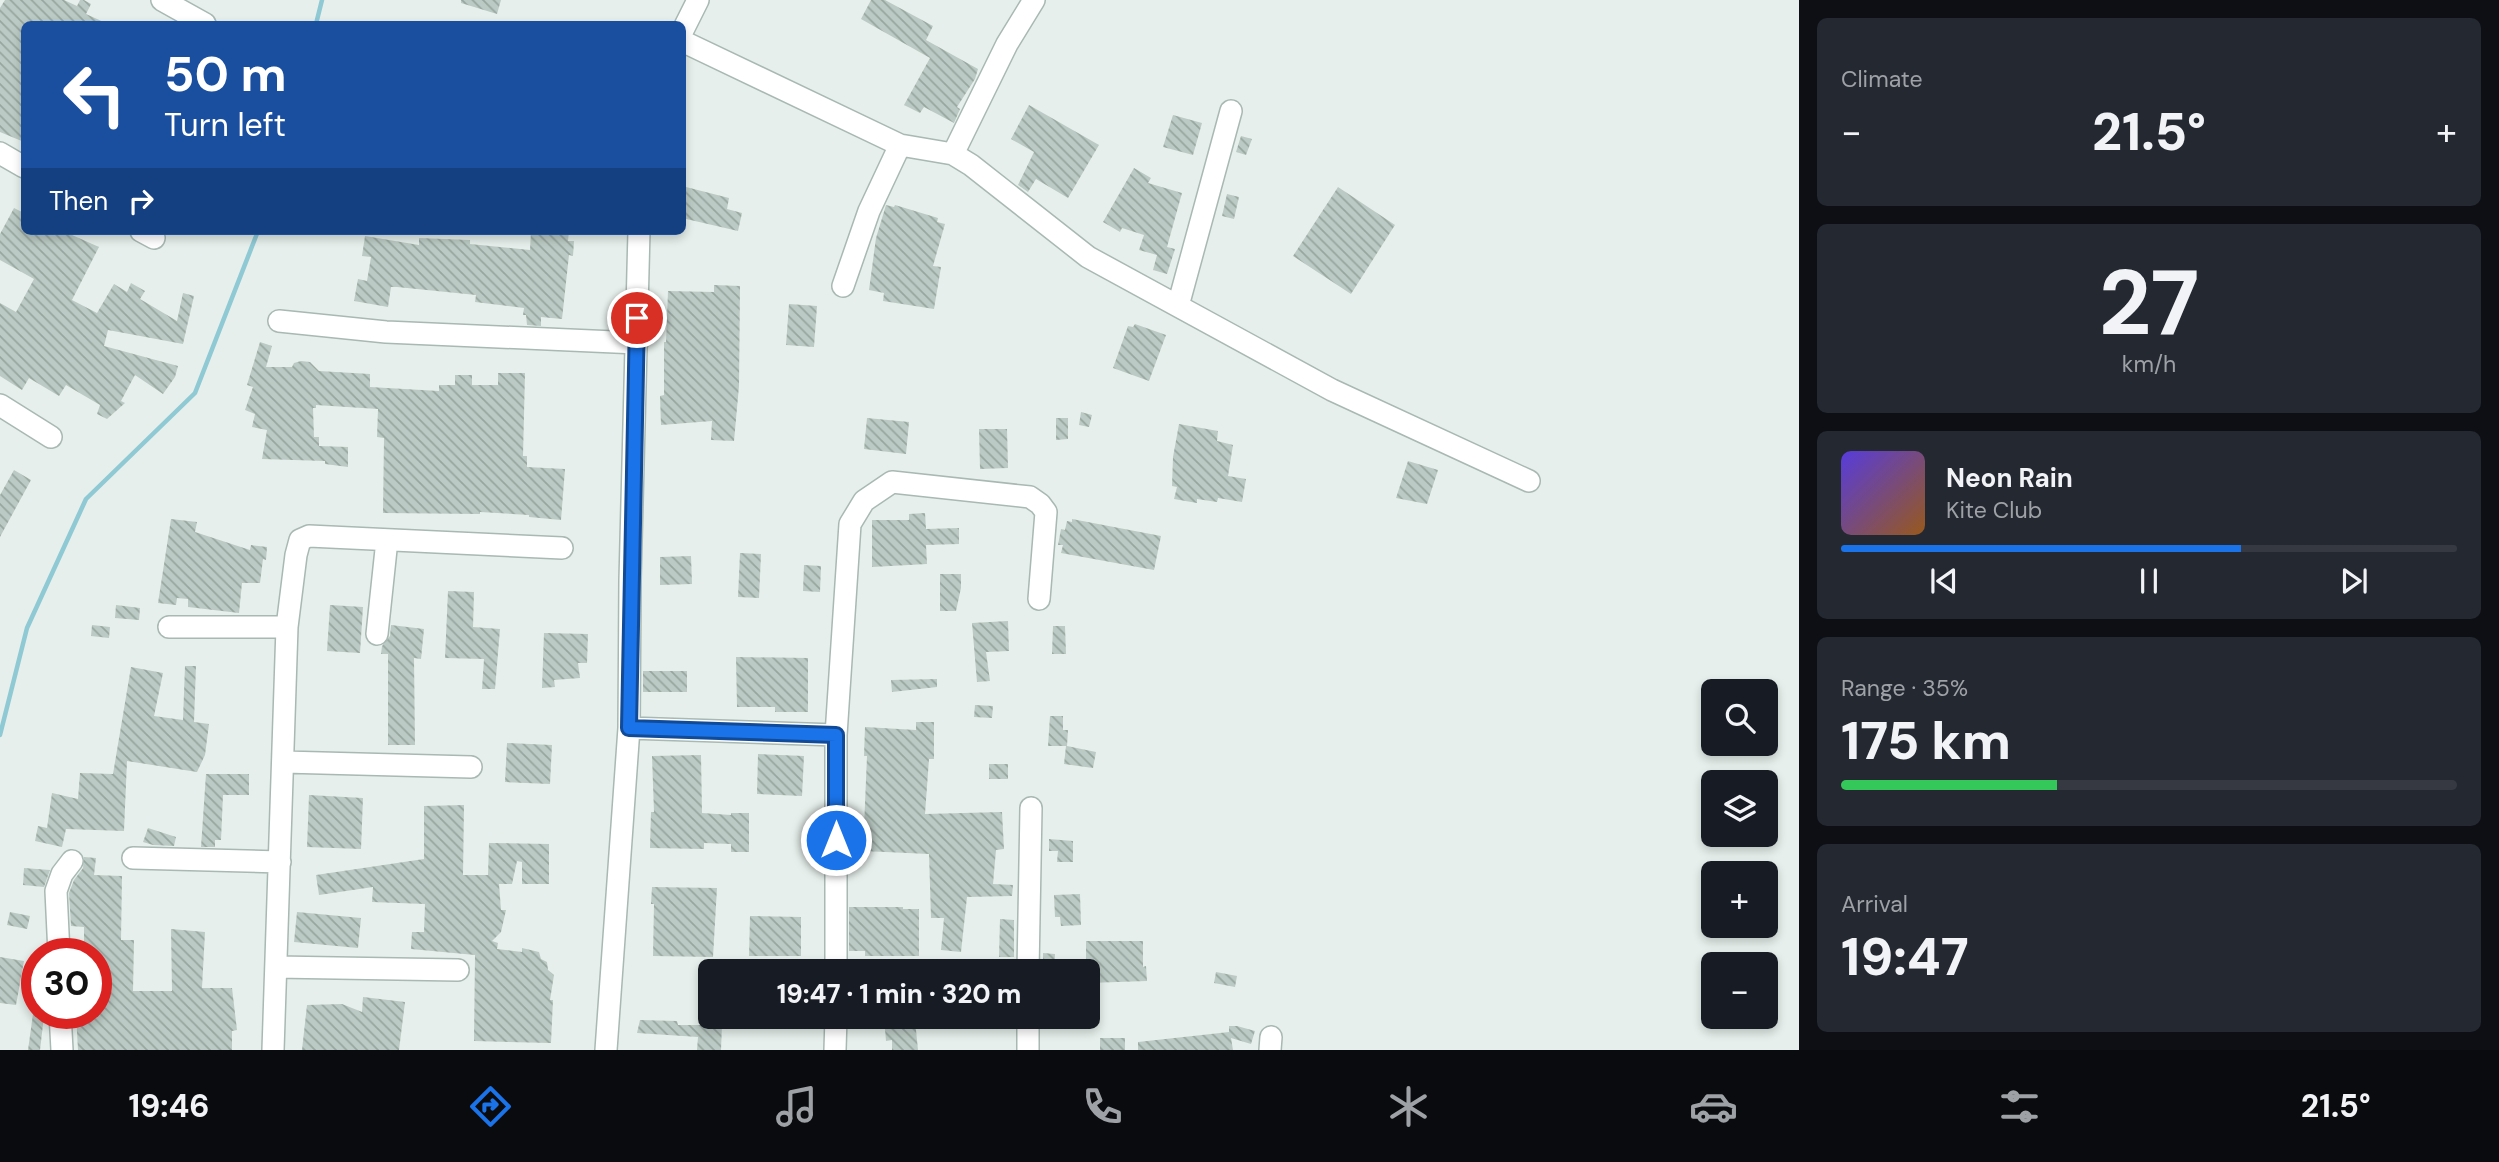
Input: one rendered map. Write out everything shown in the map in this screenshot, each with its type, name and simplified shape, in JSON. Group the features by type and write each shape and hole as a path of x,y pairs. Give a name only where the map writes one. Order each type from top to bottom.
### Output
{"street":[{"path":"162,0 200,21"},
{"path":"686,24 698,0"},
{"path":"953,154 1007,44 1034,0"},
{"path":"686,43 900,145 953,154 971,165 1088,257 1332,390 1529,481"},
{"path":"1178,306 1231,111"},
{"path":"843,286 869,211 900,145"},
{"path":"0,153 21,165"},
{"path":"606,1050 629,728 639,235"},
{"path":"279,321 386,332 636,343"},
{"path":"0,405 51,437"},
{"path":"836,959 836,735 850,524 864,501 892,482 1030,497 1046,512 1039,599"},
{"path":"273,1050 287,627 300,540 309,536 562,548"},
{"path":"377,634 387,540"},
{"path":"169,627 287,627"},
{"path":"629,728 836,735"},
{"path":"284,762 471,767"},
{"path":"1028,959 1031,808"},
{"path":"133,858 280,862"},
{"path":"57,938 56,891 62,874 72,861"},
{"path":"276,967 458,970"},
{"path":"61,1029 62,1050"},
{"path":"835,1050 836,1029"},
{"path":"1028,1029 1028,1050"}],"building":[{"path":"5,0 64,0 77,6 80,0 84,0 91,4 86,14 101,21 21,21 21,141 0,132 0,8"},
{"path":"461,0 501,0 497,14 461,3"},
{"path":"871,0 885,0 933,26 926,40 978,69 975,79 957,107 960,109 954,123 924,107 920,113 904,105 930,58 861,19"},
{"path":"1029,105 1099,145 1068,198 1036,179 1028,192 1018,185 1034,152 1011,139"},
{"path":"1173,115 1202,123 1193,155 1163,147"},
{"path":"1241,136 1252,139 1246,155 1236,152"},
{"path":"1134,168 1151,178 1148,183 1182,193 1167,247 1175,249 1167,274 1153,270 1157,255 1139,250 1144,235 1122,228 1120,232 1103,222"},
{"path":"686,187 729,198 727,209 742,213 738,231 686,219"},
{"path":"1338,187 1395,225 1351,294 1293,256"},
{"path":"1227,194 1239,197 1234,219 1222,216"},
{"path":"886,205 895,205 938,218 937,222 945,224 933,266 941,267 934,309 883,301 884,293 869,290 876,238"},
{"path":"14,208 21,212 21,235 72,235 99,247 72,300 97,313 114,284 127,292 131,283 145,291 140,299 177,321 183,293 194,296 183,344 108,330 104,346 178,366 175,377 163,394 135,375 121,401 125,403 107,419 97,414 100,405 66,385 59,396 29,378 22,390 0,376 0,303 16,312 34,279 0,260 0,234"},
{"path":"531,235 569,235 568,241 574,241 573,256 569,255 562,319 541,317 541,326 527,325 526,315 523,315 524,308 475,302 476,295 397,287 391,287 388,307 354,301 358,279 367,281 371,257 362,256 365,236 419,245 419,238 470,240 470,244 530,250"},
{"path":"714,285 740,286 739,386 734,441 711,440 712,421 661,425 660,396 664,395 668,291 714,292"},
{"path":"789,304 817,306 814,347 786,345"},
{"path":"1135,324 1166,335 1149,381 1113,368 1128,326 1133,327"},
{"path":"260,342 272,346 266,367 292,367 294,363 301,361 310,362 319,371 370,374 370,387 439,391 439,385 455,385 455,375 472,375 472,385 498,385 498,373 525,373 523,456 527,456 527,467 565,469 561,520 480,512 383,513 384,438 377,437 378,409 316,405 316,408 313,408 314,437 319,437 319,446 348,447 348,467 325,464 325,461 262,459 267,430 252,427 255,414 245,410 253,387 247,385"},
{"path":"1081,412 1092,415 1089,427 1079,425"},
{"path":"867,418 909,422 906,454 864,449"},
{"path":"1056,418 1068,418 1068,439 1056,440"},
{"path":"1179,424 1218,431 1217,441 1233,445 1228,476 1246,479 1242,502 1218,498 1217,502 1197,499 1197,503 1174,499 1177,487 1172,486 1173,457"},
{"path":"979,429 1007,429 1008,468 980,469"},
{"path":"1408,461 1438,470 1427,504 1396,498"},
{"path":"14,470 31,480 0,537 0,495"},
{"path":"925,513 926,529 959,528 959,544 926,545 927,564 872,567 872,520 909,520 909,514"},
{"path":"171,519 197,522 195,532 250,550 251,545 267,547 260,583 242,583 239,613 188,607 188,599 177,598 176,605 158,603"},
{"path":"1072,519 1161,536 1154,570 1061,553 1063,545 1058,545 1061,529 1065,530 1067,521 1072,522"},
{"path":"740,553 761,554 759,598 738,597"},
{"path":"691,556 692,584 660,585 660,557"},
{"path":"804,565 821,566 820,592 803,591"},
{"path":"940,574 961,574 956,611 940,611"},
{"path":"448,591 474,592 473,627 500,629 495,689 482,689 484,659 445,658"},
{"path":"116,605 140,608 139,620 115,618"},
{"path":"330,605 363,607 360,653 327,651"},
{"path":"1008,621 1009,651 986,652 990,681 977,682 972,623"},
{"path":"92,625 110,627 109,638 91,636"},
{"path":"391,625 424,629 421,659 414,658 415,745 388,745 388,654 381,654 382,646 390,636"},
{"path":"1053,626 1065,626 1066,654 1052,654"},
{"path":"544,633 588,634 587,663 578,663 580,678 554,680 555,687 542,688"},
{"path":"736,657 808,658 808,712 775,712 775,707 737,707"},
{"path":"185,666 196,666 194,722 209,724 205,755 197,772 127,761 124,831 66,829 62,847 35,841 38,826 47,828 52,793 78,799 80,773 113,774 131,667 163,673 154,716 183,720"},
{"path":"643,671 687,671 687,692 643,692"},
{"path":"937,679 937,687 892,692 891,680"},
{"path":"975,705 993,706 992,718 974,717"},
{"path":"1050,716 1063,716 1063,730 1068,730 1067,746 1096,752 1093,768 1064,764 1066,746 1048,746"},
{"path":"916,722 934,722 934,759 929,759 925,814 1002,812 1004,849 996,850 993,884 1013,885 1012,896 967,897 961,952 941,950 944,918 931,918 929,854 863,851 867,756 864,756 865,727 916,730"},
{"path":"507,743 552,745 550,784 505,782"},
{"path":"758,754 804,756 802,796 757,794"},
{"path":"701,755 702,813 749,813 749,852 731,852 731,844 704,843 704,849 650,848 651,812 654,812 652,756"},
{"path":"989,764 1008,764 1008,779 989,779"},
{"path":"206,774 249,774 249,795 223,795 221,840 215,840 215,847 201,847"},
{"path":"309,795 363,798 361,849 307,847"},
{"path":"464,805 463,875 488,875 489,843 549,844 549,884 522,884 522,862 517,861 512,884 499,884 501,910 506,910 501,932 492,941 498,943 497,949 522,952 522,948 539,952 541,959 547,962 548,970 554,975 550,1000 553,1000 551,1043 474,1041 475,955 411,949 412,932 424,932 425,904 372,902 373,887 319,895 316,875 424,859 424,806"},
{"path":"148,828 176,837 174,846 143,842"},
{"path":"1049,839 1073,841 1073,862 1057,862 1058,851 1049,851"},
{"path":"84,857 96,858 94,875 122,876 121,940 134,940 133,991 172,991 171,929 205,932 202,988 232,988 237,1030 232,1031 232,1050 78,1050 77,1029 112,1029 112,938 84,938 84,927 71,926 69,893 83,868"},
{"path":"24,868 50,870 44,887 23,885"},
{"path":"652,887 717,888 713,957 653,956"},
{"path":"1080,894 1081,925 1061,926 1060,917 1055,917 1054,895"},
{"path":"849,907 919,909 919,956 865,956 865,951 849,951"},
{"path":"10,912 30,916 27,929 7,925"},
{"path":"297,912 361,918 358,948 294,942"},
{"path":"750,916 801,917 801,956 749,956"},
{"path":"1000,919 1014,920 1014,957 999,957"},
{"path":"1086,941 1143,941 1143,967 1146,966 1147,981 1100,983 1100,959 1086,959"},
{"path":"1043,953 1055,954 1055,959 1043,959"},
{"path":"0,957 21,960 16,1005 0,1003"},
{"path":"1216,972 1237,976 1235,987 1214,983"},
{"path":"363,997 405,1002 399,1050 302,1050 307,1005 342,1004 362,1012"},
{"path":"640,1020 677,1021 678,1025 698,1025 698,1029 722,1029 721,1050 697,1050 698,1037 637,1033"},
{"path":"1229,1026 1255,1031 1251,1044 1231,1038 1233,1050 1138,1050 1138,1042 1229,1032"},
{"path":"31,1029 42,1029 40,1050 28,1050"},
{"path":"885,1029 916,1029 918,1050 892,1050 892,1040 886,1041"},
{"path":"1100,1038 1125,1038 1125,1050 1100,1050"}],"waterway":[{"path":"317,21 322,0"},
{"path":"0,735 27,628 86,499 195,393 256,235"}],"route":[{"path":"637,318 629,728 836,735 836,840"}]}
